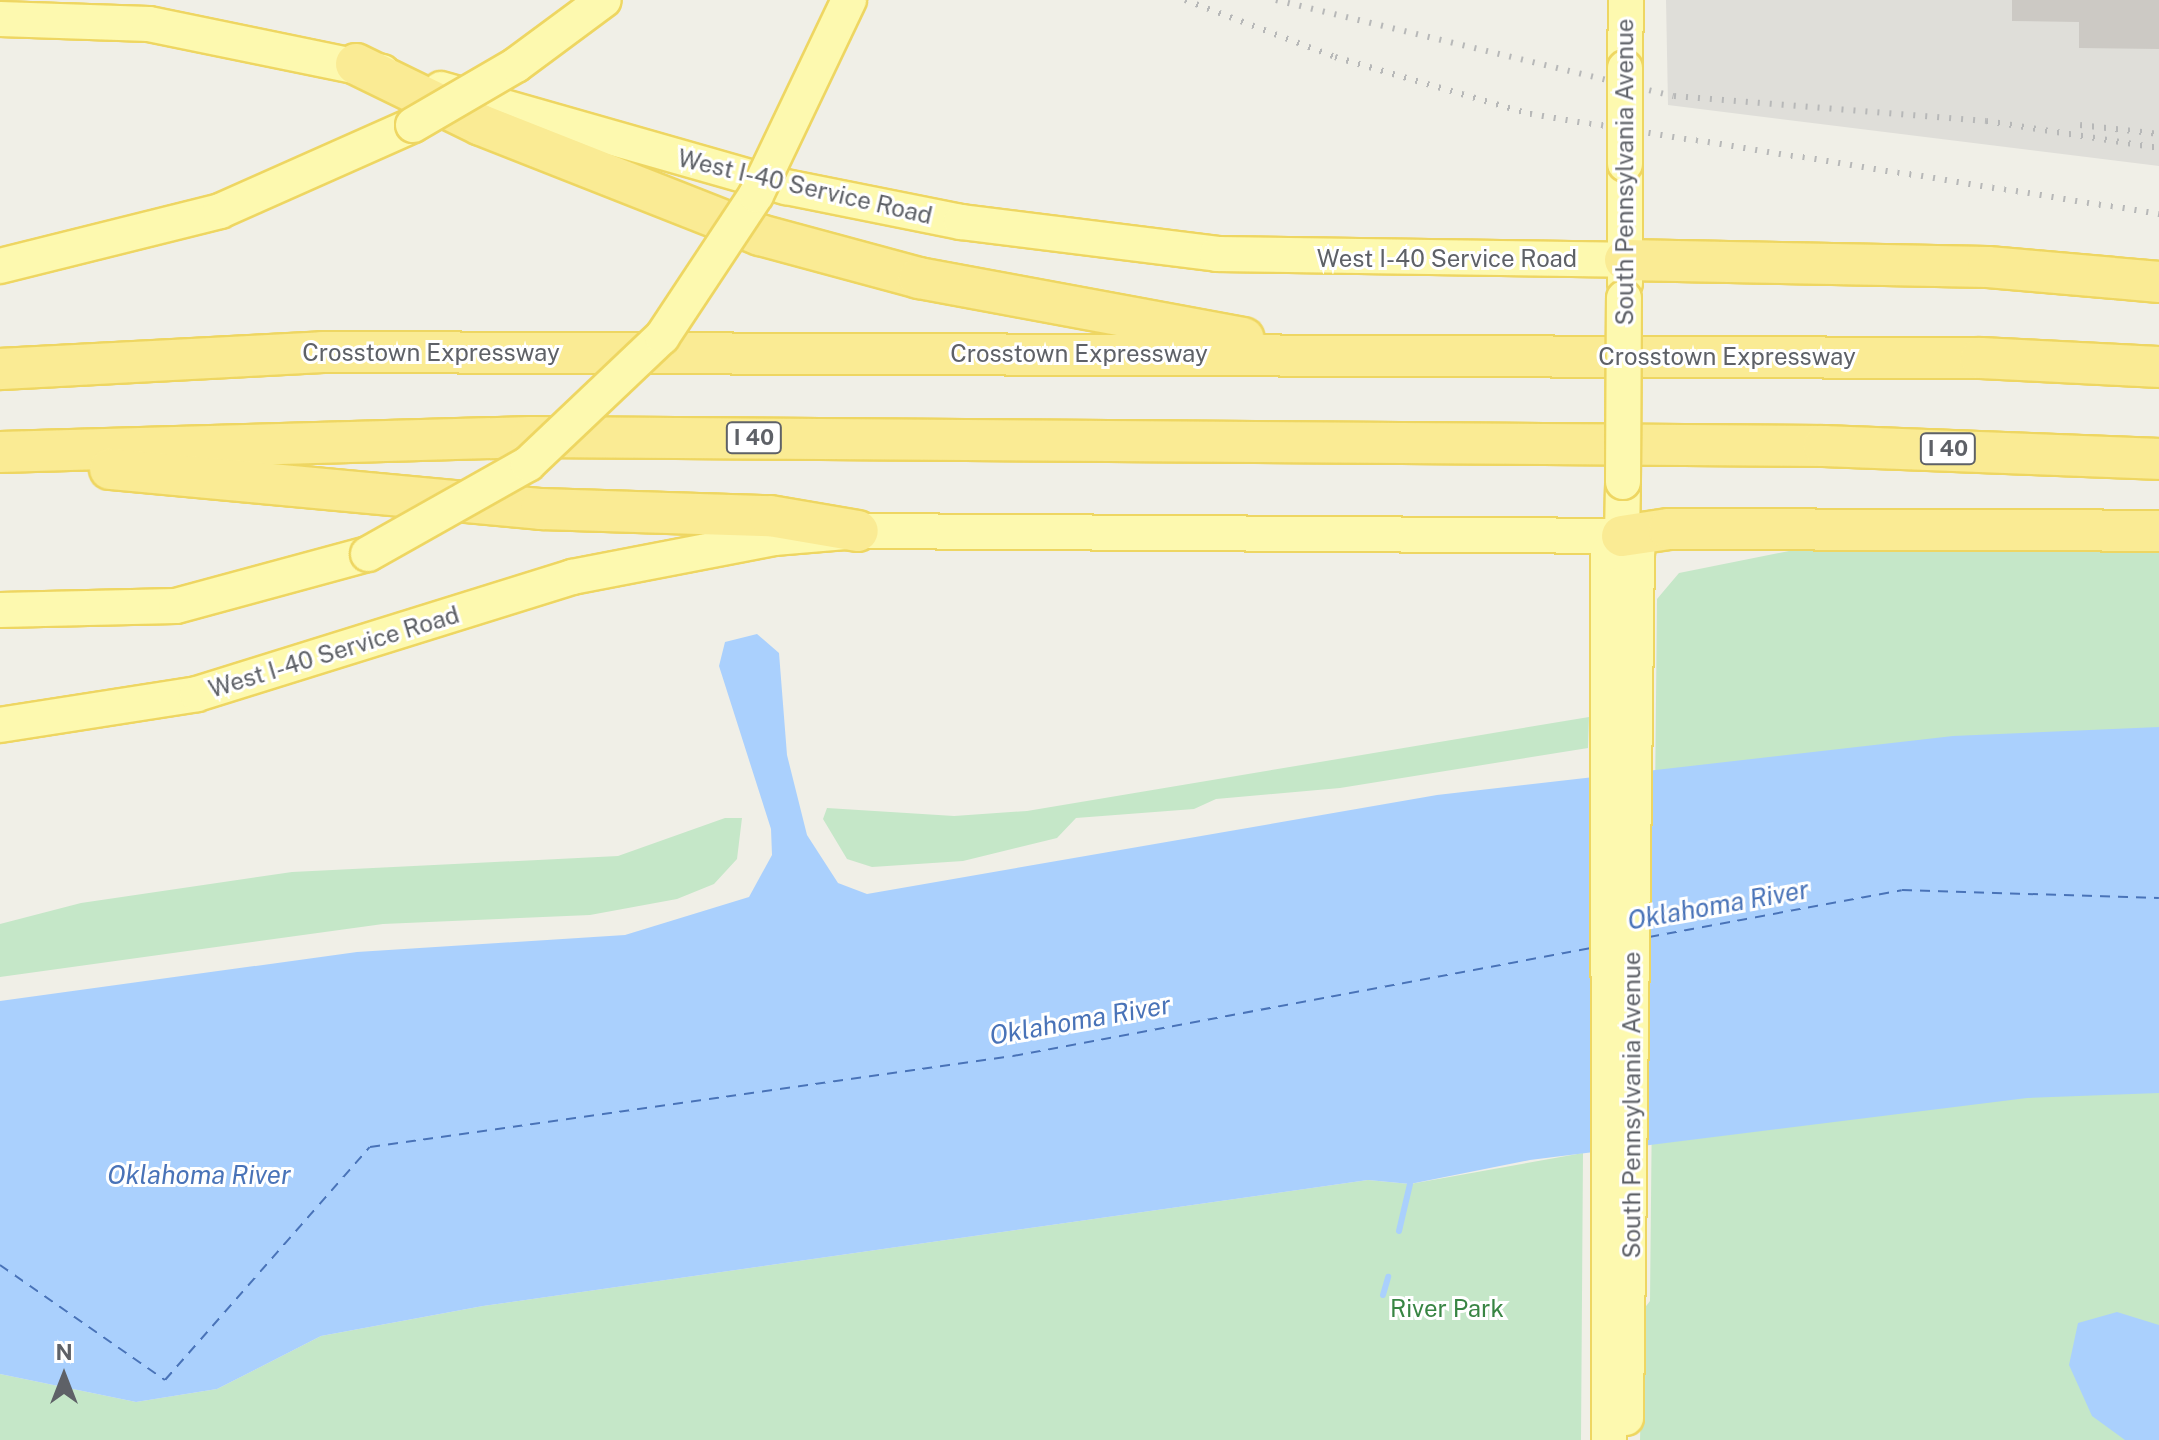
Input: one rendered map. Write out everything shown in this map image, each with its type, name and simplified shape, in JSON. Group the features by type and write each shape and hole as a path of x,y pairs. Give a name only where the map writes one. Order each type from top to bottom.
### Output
{"highway":[{"path":"356,64 481,125 838,258 1322,355"},
{"path":"1625,279 1988,267 2159,282"},
{"name":"Crosstown Expressway","path":"0,369 322,352 1981,358 2159,367"},
{"name":"I 40","path":"0,452 531,437 1809,446 2159,459"},
{"path":"0,460 541,509 770,516 858,531"},
{"path":"1622,536 1669,529 2159,531"}],"main road":[{"path":"0,266 220,211 413,125 516,65 604,0"},
{"path":"0,610 176,606 368,554 528,464 662,337 756,195 849,0"},
{"name":"South Pennsylvania Avenue","path":"1609,1440 1617,1312 1622,597 1608,553 1622,536 1626,0"},
{"name":"West I-40 Service Road","path":"0,19 149,24 356,64 786,187 961,222 1217,254 1625,279"},
{"name":"West I-40 Service Road","path":"0,725 197,694 643,560 858,531 1622,536"},
{"name":"South Pennsylvania Avenue","path":"1617,1312 1624,1440"}],"shaded area":[{"path":"1666,0 2159,0 2159,166 1668,105"}],"green space":[{"path":"1794,550 2159,551 2159,1440 1640,1440 1643,1310 1650,1301 1657,599 1679,573"},
{"path":"1589,717 1588,748 1340,788 1216,799 1194,809 1076,818 1057,838 963,861 872,867 847,859 823,819 827,808 954,816 1027,811"},
{"path":"725,818 742,818 737,859 714,884 677,899 590,915 383,924 0,977 0,924 81,903 292,872 618,856"},
{"name":"River Park","path":"1583,1153 1581,1440 0,1440 0,1374 136,1402 217,1389 321,1336 483,1306 1368,1180 1410,1184"}],"water":[{"name":"Oklahoma River","path":"757,634 779,653 787,755 807,835 838,883 867,894 1437,795 1953,736 2159,727 2159,1093 2027,1098 1530,1160 1410,1184 1368,1180 483,1306 321,1336 217,1389 136,1402 0,1374 0,1001 357,952 625,935 749,897 772,855 771,829 719,666 725,642"},
{"path":"2117,1312 2159,1325 2159,1440 2125,1440 2092,1416 2069,1365 2078,1323"}],"building":[{"path":"2012,0 2159,0 2159,49 2079,48 2079,22 2012,21"}],"waterway":[{"path":"1399,1231 1410,1184"},
{"path":"1383,1295 1388,1277"}],"ferry route":[{"path":"1649,937 1902,890 2159,898"},
{"path":"0,1265 165,1380 370,1147 1013,1056 1591,948"}],"railway":[{"path":"1185,0 1335,57 1530,114 2159,214"},
{"path":"1276,0 1674,96 1986,121 2159,148"},
{"path":"2080,125 2159,134"}]}
